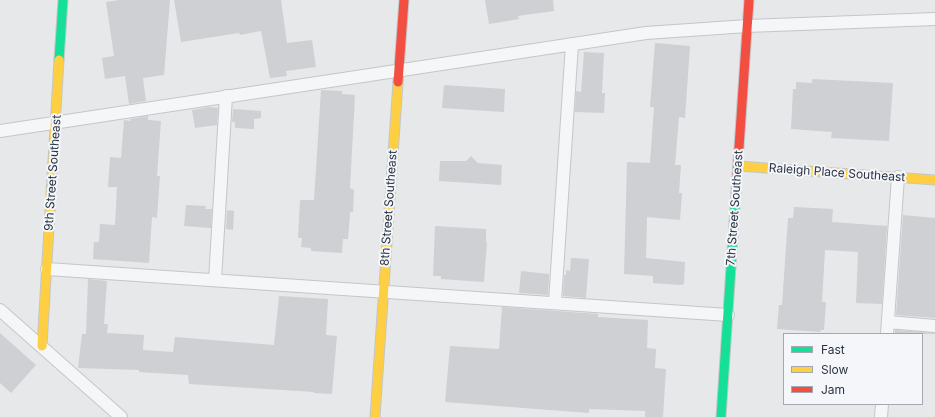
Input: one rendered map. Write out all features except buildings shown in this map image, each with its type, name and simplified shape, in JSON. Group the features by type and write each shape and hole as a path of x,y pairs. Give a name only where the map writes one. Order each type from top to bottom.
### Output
{"street":[{"name":"9th Street Southeast","path":"42,346 63,0"},
{"name":"8th Street Southeast","path":"375,417 404,0"},
{"name":"7th Street Southeast","path":"721,417 749,0"},
{"name":"Raleigh Place Southeast","path":"738,166 935,180"}],"lane":[{"path":"0,131 56,124 226,96 646,33 747,26 935,19"},
{"path":"555,302 572,44"},
{"path":"215,280 226,96"},
{"path":"898,177 888,328 935,326"},
{"path":"47,269 383,290 728,315"},
{"path":"0,310 121,417"},
{"path":"881,417 882,405"}],"traffic: fast":[{"path":"59,60 63,0"},
{"path":"721,417 737,177"}],"traffic: slow":[{"path":"42,346 59,60"},
{"path":"375,417 398,82"},
{"path":"738,166 935,180"}],"traffic: jam":[{"path":"398,82 404,0"},
{"path":"737,177 749,0"}]}
